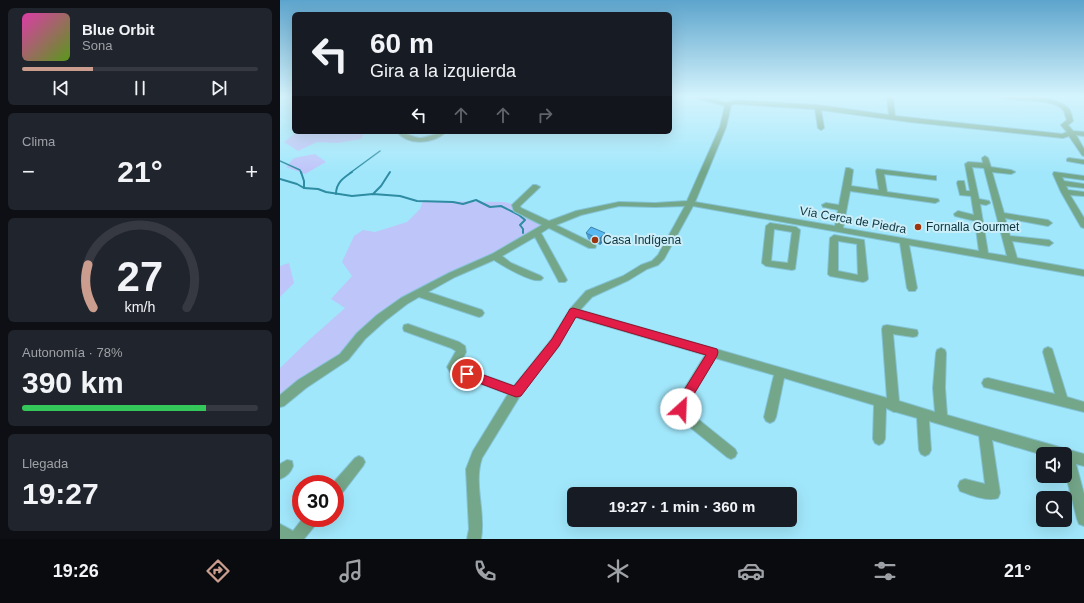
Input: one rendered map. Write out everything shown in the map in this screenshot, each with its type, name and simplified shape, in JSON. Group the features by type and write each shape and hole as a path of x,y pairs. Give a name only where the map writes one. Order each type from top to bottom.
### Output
{"street":[{"path":"474,539 476,529 472,470 477,455 516,392 555,343 573,312 589,294 626,278 644,267 655,263 662,257 688,208 688,204 725,121"},
{"path":"820,121 821,128"},
{"path":"930,121 1063,136 1071,133 1084,134"},
{"path":"1069,121 1064,125 1064,127 1071,133 1084,154"},
{"path":"402,134 405,138 415,140 433,138 440,134"},
{"path":"985,158 989,168 1013,261"},
{"path":"1070,160 1081,162 1084,170"},
{"path":"984,256 968,164 1011,172"},
{"path":"838,230 847,188 849,170"},
{"path":"883,193 880,171 933,178"},
{"path":"1083,220 1065,192 1057,174 1084,178"},
{"path":"1061,183 1084,186"},
{"path":"961,184 963,193 986,203"},
{"path":"536,187 516,205 517,209 592,246"},
{"path":"847,188 935,201"},
{"path":"1065,192 1084,194"},
{"name":"Vía Cerca de Piedra","path":"280,402 302,384 344,357 361,336 381,318 418,293 452,274 495,256 550,224 579,213 618,204 688,204 783,224 838,230 854,236 904,241 1084,273"},
{"path":"826,205 843,208"},
{"path":"958,214 966,213 978,219"},
{"path":"1000,215 1048,223"},
{"path":"783,224 796,230 792,267 766,262 770,226 783,224"},
{"path":"536,231 562,280"},
{"path":"854,236 861,242 863,279 833,274 834,238 854,236"},
{"path":"1007,238 1049,243"},
{"path":"904,241 912,288"},
{"path":"495,256 508,265 538,278"},
{"path":"418,293 479,313"},
{"path":"573,312 780,371 880,401 894,407 1037,447"},
{"path":"408,328 455,345 461,349 461,352 452,367 454,369 516,392"},
{"path":"894,407 887,329 913,332"},
{"path":"713,352 682,403 681,409 685,416 731,453"},
{"path":"1048,352 1063,402"},
{"path":"941,353 939,388 941,419"},
{"path":"770,417 780,371"},
{"path":"988,383 1063,402 1083,409"},
{"path":"879,439 880,401"},
{"path":"923,414 925,450"},
{"path":"965,486 993,493 985,432"},
{"path":"1072,457 1084,460"},
{"path":"344,480 359,462"},
{"path":"1072,481 1084,520"},
{"path":"280,531 295,539 305,527"}],"shaded area":[{"path":"294,134 364,134 361,139 338,143 317,142 298,151 284,142"},
{"path":"315,154 326,162 305,174 286,167 294,158"},
{"path":"423,201 504,202 516,205 550,224 404,301 344,357 280,402 280,368 345,308 331,299 352,276 342,262 354,236 363,230 375,232 407,222 420,209"},
{"path":"289,263 294,283 280,297 280,266"}],"building":[{"path":"591,227 605,233 599,239 586,233"}],"waterway":[{"path":"350,173 380,151"},
{"path":"280,161 300,170 301,173"},
{"path":"301,172 304,181 304,188"},
{"path":"336,194 337,187 341,181 352,172"},
{"path":"373,194 381,186 390,172"},
{"path":"280,179 297,184 304,188"},
{"path":"304,188 318,189 336,194"},
{"path":"336,194 352,196 373,194"},
{"path":"373,194 400,196 417,201 453,202 463,204 476,200 490,207 501,206 519,215 525,220 520,225 523,229 523,233"}],"place":[{"name":"Fornalla Gourmet","path":"918,227"},
{"name":"Casa Indígena","path":"595,240"}],"route":[{"path":"467,374 516,392 555,343 573,312 713,352 682,403 681,409"}]}
